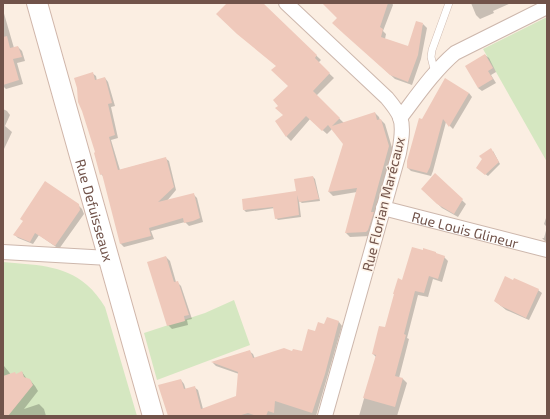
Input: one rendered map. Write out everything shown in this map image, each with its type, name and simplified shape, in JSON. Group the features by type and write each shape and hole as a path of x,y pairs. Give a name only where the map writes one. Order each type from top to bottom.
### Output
{"street":[{"name":"Rue Defuisseaux","path":"37,3 153,416"},
{"path":"286,3 387,98 400,118"},
{"name":"Rue Florian Marécaux","path":"325,416 399,152 401,130 400,118 435,73 455,53 547,7"},
{"name":"Rue Louis Glineur","path":"384,208 547,250"},
{"path":"3,252 109,258"}],"lane":[{"path":"435,73 431,57 432,50 449,3"}],"green space":[{"path":"547,17 547,162 483,49"},
{"path":"3,262 58,269 78,278 94,292 105,307 137,416 3,416"},
{"path":"234,300 250,345 157,380 144,333 205,313"}],"building":[{"path":"227,3 263,3 317,55 315,58 330,73 313,91 340,118 332,126 375,112 377,120 381,119 389,146 371,212 374,212 366,232 345,233 357,188 328,192 343,144 328,125 322,131 306,116 286,137 275,121 283,115 275,108 278,106 273,100 288,86 271,70 276,66 237,34 216,14"},
{"path":"322,3 388,3 380,27 383,29 381,37 408,46 416,21 423,23 418,55 408,82 390,75 332,23 337,18"},
{"path":"7,36 10,48 18,46 22,57 13,59 19,80 3,85 3,37"},
{"path":"485,54 493,68 488,71 493,79 478,88 465,66"},
{"path":"93,72 95,80 105,77 112,103 108,104 115,135 109,137 118,170 166,157 174,187 158,202 194,193 200,218 184,223 183,218 149,228 151,236 120,244 102,174 100,175 95,152 78,102 77,88 74,78"},
{"path":"445,78 469,93 449,127 443,119 427,173 407,168 407,161 419,118 422,119"},
{"path":"491,148 499,162 485,175 476,168 482,159 479,156"},
{"path":"435,173 463,199 454,214 437,204 421,189"},
{"path":"313,176 319,199 299,202 297,195 299,215 275,219 273,207 243,210 242,199 296,191 294,179"},
{"path":"45,181 79,204 80,210 55,246 35,233 30,242 13,235 23,221 20,219"},
{"path":"412,247 423,250 423,248 445,256 438,279 429,276 424,293 415,291 404,334 406,335 395,376 403,378 395,407 363,398 376,355 372,354 379,326 385,327 398,278 402,280"},
{"path":"166,256 174,282 178,281 189,315 184,316 185,321 167,326 147,262"},
{"path":"505,276 513,280 514,278 539,289 526,318 494,301"},
{"path":"327,317 339,321 325,374 312,413 275,401 274,413 268,411 266,416 257,416 248,413 238,416 168,416 158,385 181,379 184,389 195,386 201,409 236,396 238,372 211,362 250,350 253,358 284,348 292,351 293,349 302,351 308,329 315,331 318,322 324,324"},
{"path":"22,371 24,377 30,379 33,385 8,416 3,416 3,376 15,372 16,374"}]}
